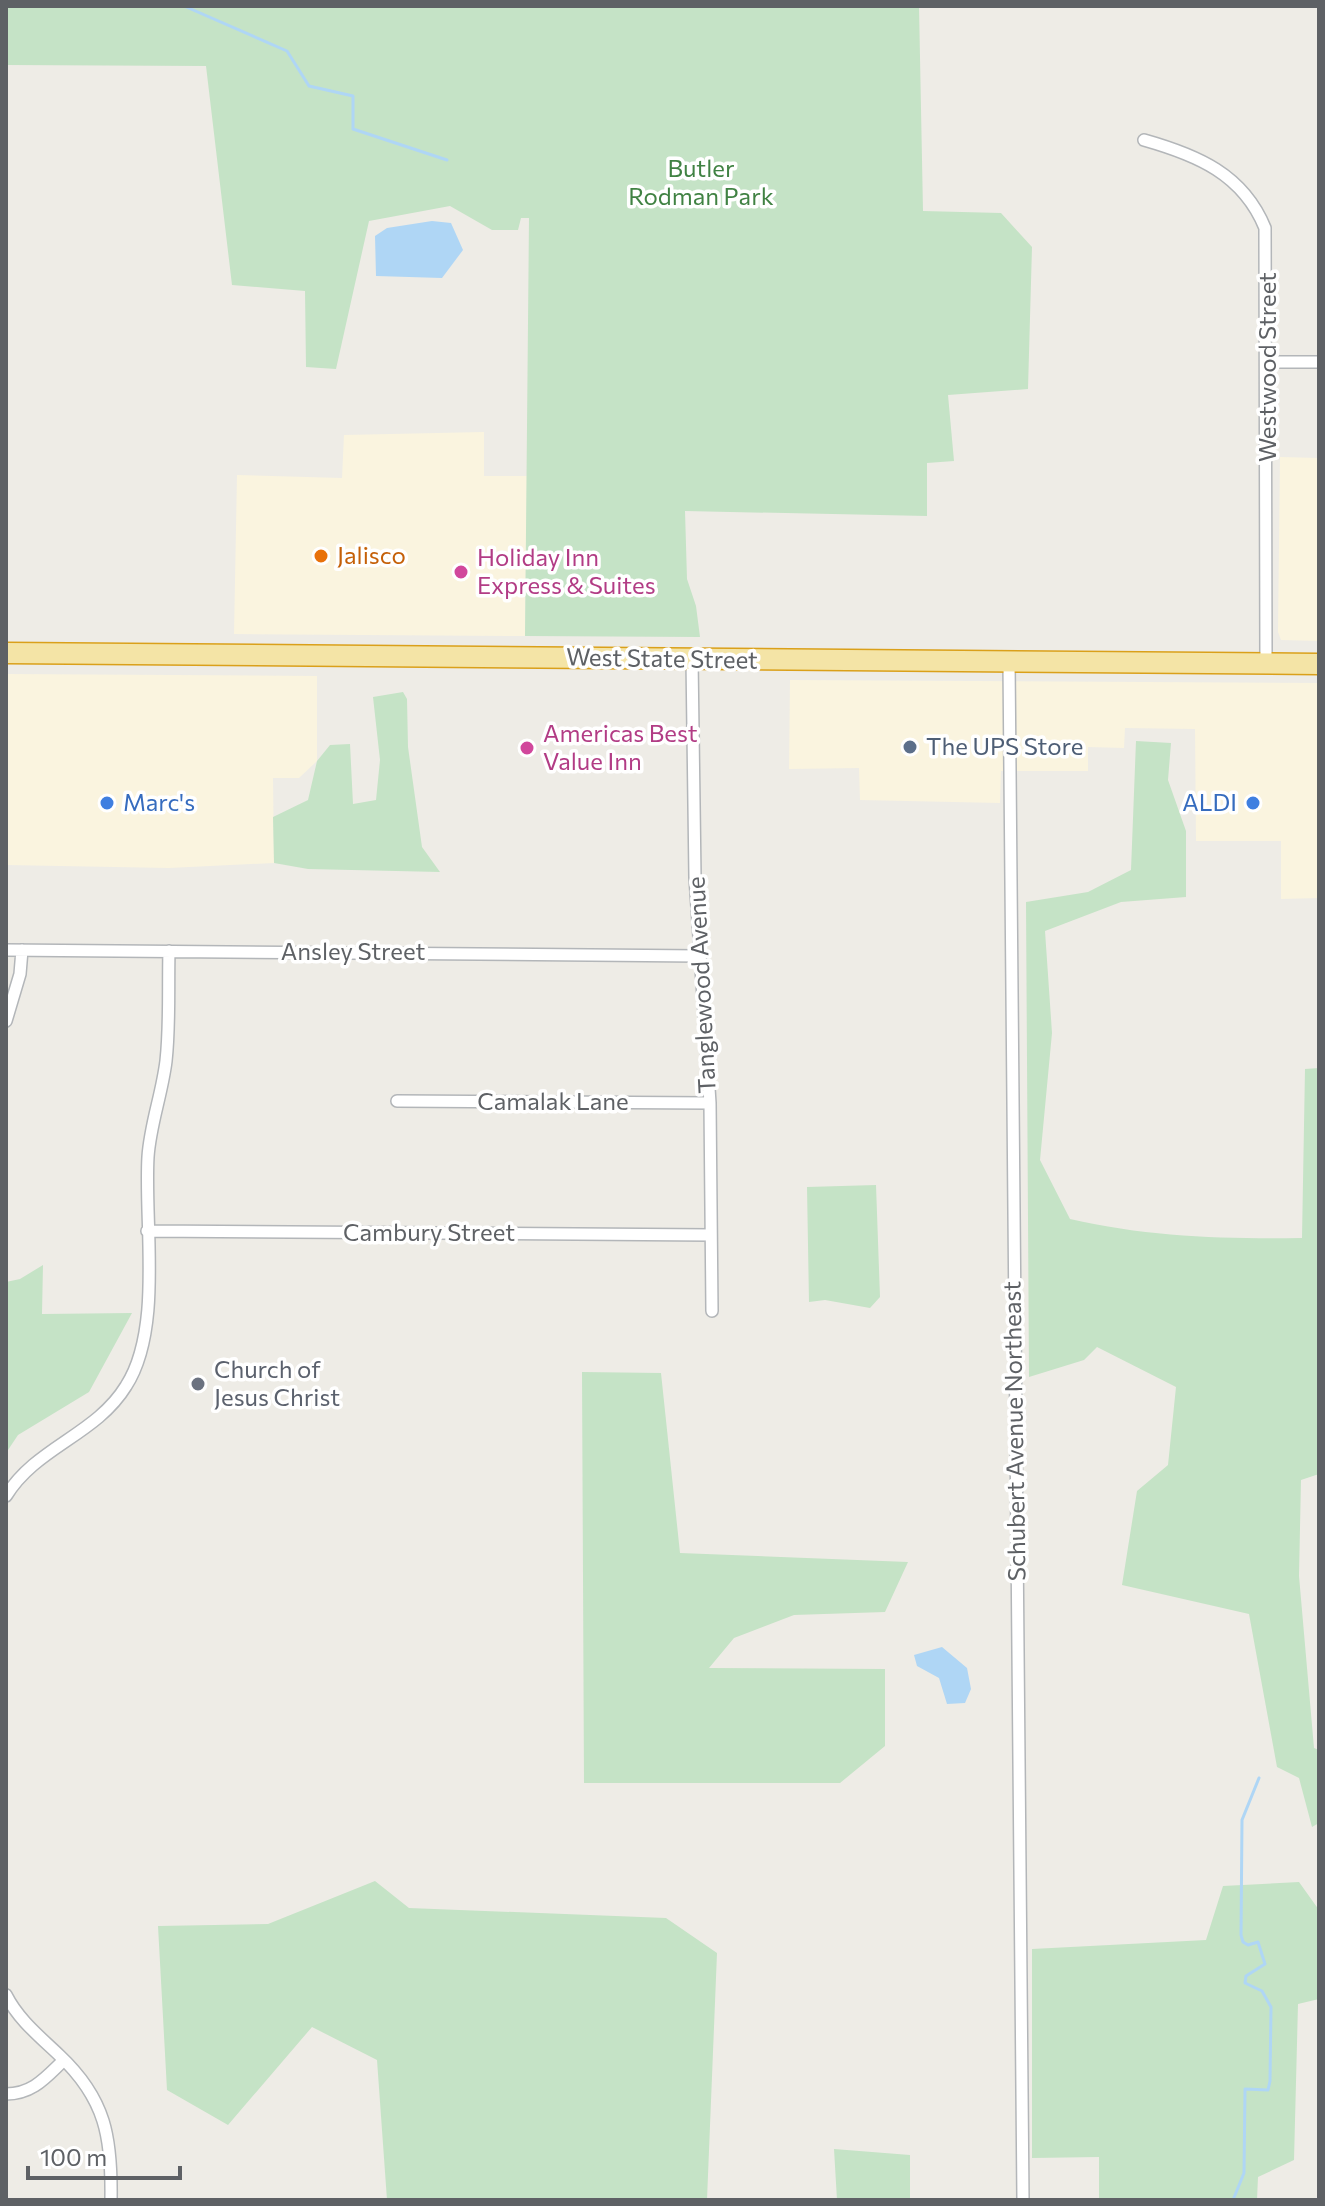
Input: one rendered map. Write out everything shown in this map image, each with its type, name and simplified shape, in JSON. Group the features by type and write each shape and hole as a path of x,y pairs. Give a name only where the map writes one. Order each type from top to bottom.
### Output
{"highway":[{"name":"West State Street","path":"6,653 1319,664"}],"street":[{"name":"Westwood Street","path":"1144,140 1221,170 1252,200 1265,228 1268,362 1266,664"},
{"path":"1268,362 1319,362"},
{"name":"Tanglewood Avenue","path":"692,659 700,956 710,1103 712,1311"},
{"name":"Schubert Avenue Northeast","path":"1009,662 1023,2200"},
{"name":"Ansley Street","path":"6,950 700,956"},
{"path":"6,1021 21,969 22,950"},
{"path":"6,1496 31,1465 94,1422 129,1383 143,1340 149,1142 167,1046 169,951"},
{"name":"Camalak Lane","path":"397,1101 710,1103"},
{"name":"Cambury Street","path":"147,1231 711,1235"},
{"path":"6,1995 28,2027 83,2079 101,2112 109,2142 111,2200"},
{"path":"6,2094 27,2091 39,2084 64,2060"}],"shaded area":[{"path":"484,432 484,476 527,476 525,636 234,634 237,475 342,478 344,435"},
{"path":"1280,457 1319,458 1319,641 1281,640 1278,632"},
{"path":"6,674 317,676 317,761 299,778 273,778 274,863 169,868 6,865"},
{"path":"790,680 1319,683 1319,898 1281,899 1281,841 1196,841 1195,729 1125,728 1124,748 1088,747 1088,771 1001,771 1000,803 860,800 859,768 789,769"}],"green space":[{"name":"Butler Rodman Park","path":"6,6 919,6 923,211 1001,213 1032,247 1028,389 948,395 954,461 927,463 927,516 685,511 687,579 696,606 700,637 525,636 529,218 521,218 518,230 492,230 450,206 369,221 336,369 306,367 305,291 232,285 206,66 6,65"},
{"path":"403,692 407,699 408,747 422,847 440,872 308,869 274,863 273,817 308,800 317,761 330,745 350,744 353,804 376,800 380,760 373,697"},
{"path":"1136,741 1171,743 1168,780 1186,831 1186,897 1121,902 1045,931 1052,1033 1040,1160 1070,1219 1128,1230 1186,1236 1302,1238 1305,1069 1319,1068 1319,1474 1301,1480 1299,1576 1314,1748 1319,1750 1319,1823 1312,1827 1299,1778 1277,1767 1249,1614 1122,1585 1137,1491 1168,1465 1176,1387 1097,1347 1084,1360 1029,1377 1026,902 1088,892 1131,870"},
{"path":"876,1185 880,1297 870,1308 825,1300 809,1302 807,1187"},
{"path":"43,1265 42,1314 132,1313 89,1392 18,1435 6,1453 6,1282 20,1279"},
{"path":"582,1372 661,1373 680,1553 908,1562 885,1612 794,1615 734,1638 709,1668 885,1669 885,1746 840,1783 584,1783"},
{"path":"375,1881 409,1908 666,1918 717,1953 707,2200 387,2200 377,2060 312,2027 228,2125 167,2090 158,1926 268,1924"},
{"path":"1299,1882 1319,1910 1319,1999 1298,2004 1294,2160 1258,2177 1257,2200 1099,2200 1099,2157 1032,2158 1032,1949 1206,1940 1223,1886"},
{"path":"834,2149 910,2155 910,2200 837,2200"}],"water":[{"path":"432,221 451,223 463,250 442,278 376,276 375,236 387,228"},
{"path":"942,1647 967,1668 971,1689 965,1703 947,1704 939,1678 917,1666 914,1655"}],"waterway":[{"path":"184,6 287,51 309,86 353,96 353,129 447,160"},
{"path":"1233,2200 1244,2173 1245,2089 1268,2090 1270,2081 1271,2007 1262,1991 1245,1983 1246,1976 1265,1964 1258,1942 1248,1945 1241,1935 1242,1820 1259,1778"}],"place":[{"name":"Jalisco","path":"321,556"},
{"name":"Holiday Inn Express & Suites","path":"461,572"},
{"name":"The UPS Store","path":"910,747"},
{"name":"Americas Best Value Inn","path":"527,748"},
{"name":"Marc's","path":"107,803"},
{"name":"ALDI","path":"1253,803"},
{"name":"Church of Jesus Christ","path":"198,1384"}]}
